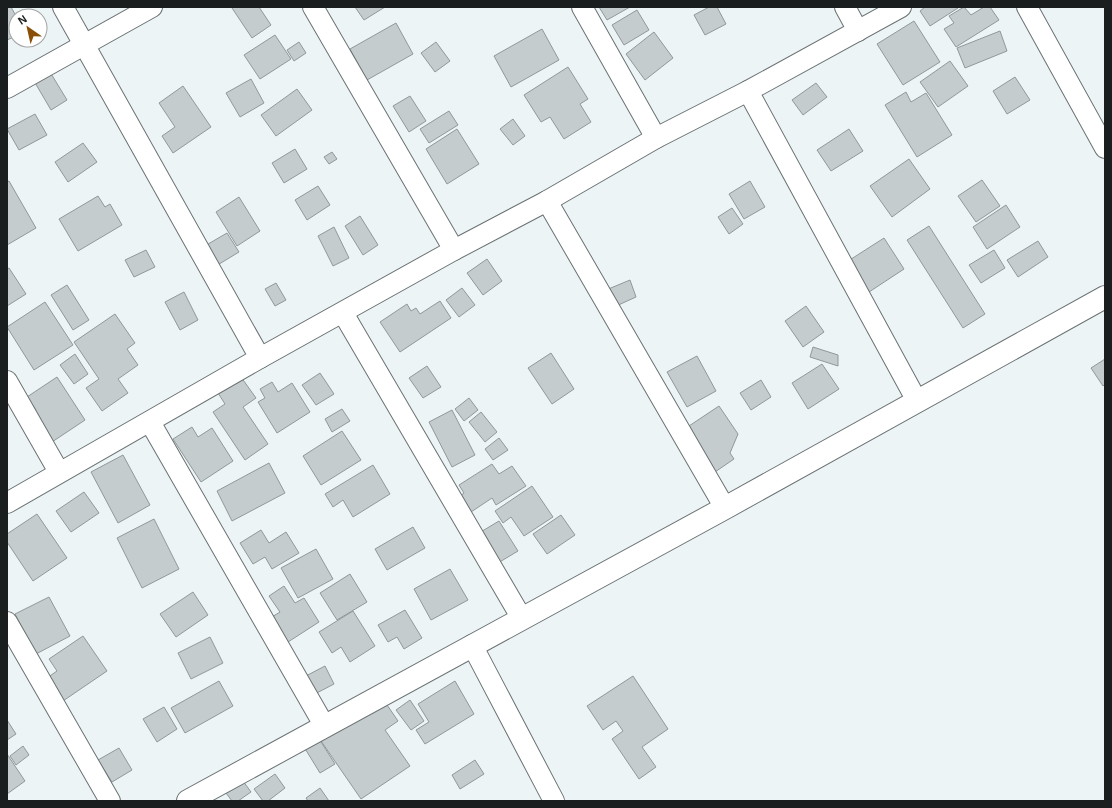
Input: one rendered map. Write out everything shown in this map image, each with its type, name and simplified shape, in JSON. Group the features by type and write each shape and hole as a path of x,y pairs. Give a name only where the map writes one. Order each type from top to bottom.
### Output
{"main road":[{"path":"188,801 324,725 725,508 1105,297"}],"street":[{"path":"63,7 260,358"},
{"path":"7,88 152,7"},
{"path":"313,7 454,250"},
{"path":"582,7 656,138"},
{"path":"845,7 858,31"},
{"path":"7,503 260,358 454,250 547,201 656,138 748,91 901,7"},
{"path":"1027,7 1105,148"},
{"path":"748,91 917,402"},
{"path":"547,201 725,508"},
{"path":"343,313 521,618"},
{"path":"7,381 59,472"},
{"path":"150,422 324,725"},
{"path":"7,622 110,801"},
{"path":"472,645 554,801"}],"building":[{"path":"7,7 11,7 8,8 7,40"},
{"path":"259,7 271,25 252,38 232,8"},
{"path":"355,7 385,7 364,20"},
{"path":"599,7 630,7 607,20"},
{"path":"709,7 717,7 726,24 705,35 694,15"},
{"path":"925,7 958,8 930,26 920,11"},
{"path":"964,7 971,15 984,7 990,7 999,20 956,47 944,29 954,23 949,16"},
{"path":"637,10 649,30 624,45 612,25"},
{"path":"914,21 940,62 903,85 877,44"},
{"path":"396,23 413,54 367,80 350,49"},
{"path":"542,29 559,60 511,87 494,56"},
{"path":"1000,31 1007,51 965,68 957,48"},
{"path":"654,32 673,58 645,80 626,54"},
{"path":"275,35 291,59 260,79 244,55"},
{"path":"299,42 306,53 294,61 287,50"},
{"path":"436,42 450,61 435,72 421,53"},
{"path":"950,61 968,86 938,107 920,82"},
{"path":"568,67 588,99 580,104 591,122 564,139 550,117 541,122 524,95"},
{"path":"50,72 67,100 51,110 34,81"},
{"path":"1015,77 1030,100 1007,114 993,91"},
{"path":"251,79 264,103 240,117 226,93"},
{"path":"816,83 827,97 803,115 792,100"},
{"path":"183,86 211,127 173,153 162,136 175,127 159,103"},
{"path":"297,89 312,110 276,136 261,115"},
{"path":"906,92 911,102 926,93 952,135 917,157 885,105"},
{"path":"410,96 426,121 409,132 393,106"},
{"path":"449,111 458,125 429,143 420,129"},
{"path":"35,114 47,135 19,150 7,129"},
{"path":"513,119 525,136 513,145 500,129"},
{"path":"457,129 479,164 447,184 426,149"},
{"path":"849,129 863,151 831,171 817,150"},
{"path":"83,143 97,162 68,182 55,162"},
{"path":"295,149 307,169 284,183 272,163"},
{"path":"332,152 337,159 329,164 324,157"},
{"path":"909,159 930,189 892,217 870,186"},
{"path":"982,180 1000,206 976,222 958,196"},
{"path":"9,181 36,228 7,245 7,182"},
{"path":"750,181 765,207 744,219 729,194"},
{"path":"318,186 330,205 307,220 295,200"},
{"path":"98,196 105,207 110,204 122,225 78,251 59,219"},
{"path":"239,197 260,231 237,246 216,212"},
{"path":"1006,205 1020,227 987,249 973,227"},
{"path":"732,208 743,224 729,234 718,217"},
{"path":"360,216 378,245 363,255 345,226"},
{"path":"929,226 985,314 963,328 907,240"},
{"path":"334,227 349,258 333,266 318,236"},
{"path":"227,233 239,252 216,266 203,247"},
{"path":"884,238 904,269 866,294 845,263"},
{"path":"1038,241 1048,257 1018,277 1007,260"},
{"path":"146,250 155,267 134,277 125,260"},
{"path":"994,250 1005,268 981,283 969,265"},
{"path":"487,259 502,281 483,295 467,273"},
{"path":"9,268 26,294 7,306 7,269"},
{"path":"630,280 636,297 614,307 606,290"},
{"path":"276,283 286,300 275,306 265,289"},
{"path":"67,285 89,320 73,330 51,295"},
{"path":"462,288 475,305 459,317 446,300"},
{"path":"184,292 198,320 180,330 165,302"},
{"path":"440,301 451,318 400,352 380,322 407,304 411,311 416,308 420,314"},
{"path":"45,302 73,345 34,370 7,327"},
{"path":"806,306 824,332 803,347 785,321"},
{"path":"115,314 135,343 127,349 138,365 118,379 128,393 102,411 86,388 99,379 74,342"},
{"path":"813,347 838,355 838,366 810,357"},
{"path":"551,353 574,389 552,404 528,368"},
{"path":"75,354 88,374 74,384 60,365"},
{"path":"697,356 716,391 687,407 667,372"},
{"path":"1105,359 1105,384 1103,386 1091,368"},
{"path":"822,364 839,389 808,409 792,383"},
{"path":"427,366 441,387 423,398 409,378"},
{"path":"320,373 334,394 316,405 302,385"},
{"path":"57,377 85,420 49,444 30,415 36,410 27,397"},
{"path":"241,377 256,398 243,407 268,444 245,460 213,412 225,404 218,393"},
{"path":"761,380 771,397 751,410 740,393"},
{"path":"272,382 278,392 292,383 310,412 277,433 258,402 265,398 260,389"},
{"path":"469,398 478,410 464,421 455,409"},
{"path":"719,406 738,434 730,453 734,459 715,472 686,428"},
{"path":"342,409 350,421 332,432 325,419"},
{"path":"452,410 475,455 452,467 429,422"},
{"path":"481,412 497,432 485,442 469,422"},
{"path":"192,427 198,437 212,428 233,461 201,482 173,439"},
{"path":"342,431 361,460 321,485 303,456"},
{"path":"499,438 508,450 493,460 485,449"},
{"path":"123,455 150,505 118,523 91,472"},
{"path":"269,463 285,493 232,521 217,491"},
{"path":"492,464 499,474 512,466 526,486 496,505 492,498 468,514 458,498 464,493 459,485"},
{"path":"373,465 390,494 353,517 343,500 333,507 325,494"},
{"path":"532,486 553,517 524,536 511,517 503,523 495,511"},
{"path":"84,492 99,513 71,532 56,511"},
{"path":"37,514 67,558 33,581 7,542 7,534"},
{"path":"561,515 575,535 547,554 533,534"},
{"path":"154,519 179,569 142,588 117,538"},
{"path":"499,521 518,551 498,563 479,533"},
{"path":"413,527 425,548 387,570 375,549"},
{"path":"261,530 269,543 286,532 299,553 272,569 265,557 253,564 240,543"},
{"path":"316,549 333,579 298,598 281,568"},
{"path":"450,569 468,600 431,620 414,589"},
{"path":"350,574 367,602 337,620 320,593"},
{"path":"284,586 295,603 304,598 319,622 288,642 272,617 280,612 269,596"},
{"path":"193,592 208,615 176,637 160,614"},
{"path":"49,597 70,636 36,654 15,614"},
{"path":"405,610 422,638 404,649 397,637 388,642 378,625"},
{"path":"353,611 375,646 350,662 341,647 332,653 319,632"},
{"path":"83,636 107,671 60,703 44,680 57,671 49,659"},
{"path":"210,637 223,663 191,679 178,653"},
{"path":"325,666 334,684 311,696 302,678"},
{"path":"633,676 668,729 642,747 656,767 639,779 612,739 623,731 616,721 603,730 587,706"},
{"path":"219,681 233,706 185,733 171,708"},
{"path":"455,681 474,714 425,744 416,730 429,722 418,704"},
{"path":"383,699 398,721 385,730 410,766 361,799 321,741"},
{"path":"410,700 424,721 411,730 396,710"},
{"path":"164,707 177,729 157,742 143,719"},
{"path":"7,720 16,734 7,740"},
{"path":"318,737 335,764 320,773 304,747"},
{"path":"23,746 29,755 16,765 10,756"},
{"path":"119,748 132,770 112,782 98,760"},
{"path":"7,754 25,781 7,794"},
{"path":"475,760 484,774 460,789 452,775"},
{"path":"275,774 285,788 268,801 263,801 254,789"},
{"path":"243,781 251,792 238,801 232,801 226,793"},
{"path":"320,788 329,801 308,801 306,798"}]}
